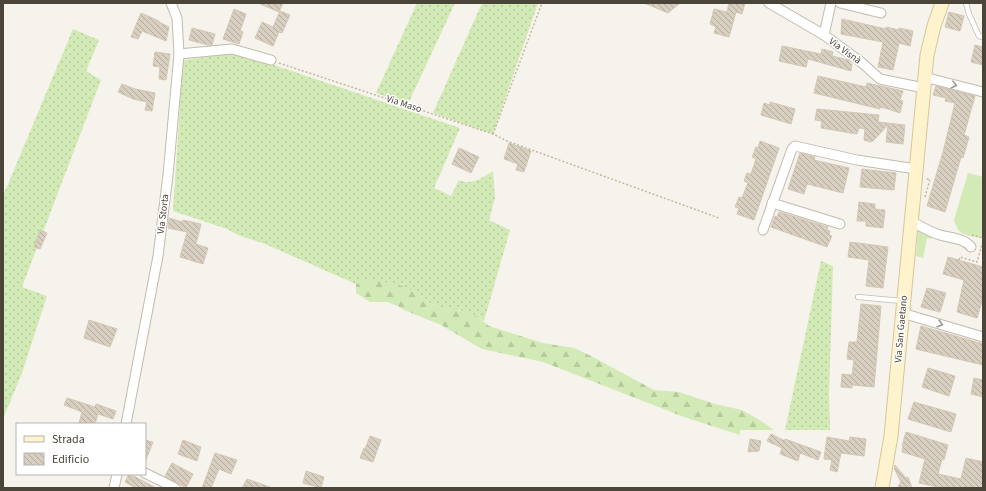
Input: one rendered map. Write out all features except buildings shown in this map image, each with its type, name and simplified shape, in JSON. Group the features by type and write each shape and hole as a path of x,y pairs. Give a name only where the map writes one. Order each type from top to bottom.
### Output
{"street":[{"name":"Via Storta","path":"126,423 158,256 168,175 179,54 177,18 172,3"},
{"name":"Via Visnà","path":"770,3 824,35 861,62 880,79 924,83 983,92"},
{"path":"824,35 831,3"},
{"path":"840,3 881,12"},
{"name":"Via San Gaetano","path":"882,488 890,440 924,83 929,44 942,3"},
{"path":"179,54 232,49 271,60"},
{"path":"763,230 792,149 796,146 857,160 916,169"},
{"path":"772,203 840,224"},
{"path":"911,221 939,235 963,241 971,247"},
{"path":"903,307 983,337"},
{"path":"146,474 175,488"},
{"path":"114,488 117,475"}],"lane":[{"path":"966,3 969,14 979,36 983,37"},
{"path":"858,297 903,307"}],"path":[{"path":"493,134 542,3"},
{"name":"Via Maso","path":"271,60 493,134 507,141 719,218"}],"green space":[{"path":"417,3 455,3 408,104 376,93"},
{"path":"482,3 538,3 493,134 433,113"},
{"path":"73,29 99,40 86,71 101,80 22,287 47,296 22,373 3,419 3,196"},
{"path":"230,54 268,63 460,128 434,188 451,196 459,180 464,182 473,182 481,179 493,171 495,198 489,220 510,230 484,321 464,311 447,309 432,304 407,288 368,279 356,284 265,244 238,235 227,229 173,211 183,60"},
{"path":"968,173 983,177 983,232 981,238 961,232 954,220"},
{"path":"918,230 933,233 931,239 927,238 923,258 916,256"},
{"path":"821,261 833,266 829,394 830,430 785,430"},
{"path":"368,279 396,284 407,288 432,304 447,309 464,311 478,317 489,326 543,343 574,348 654,390 679,392 715,404 742,410 774,430 740,430 740,435 684,417 543,362 482,349 441,325 404,310 398,306 387,302 370,302 356,293 356,284"}]}
